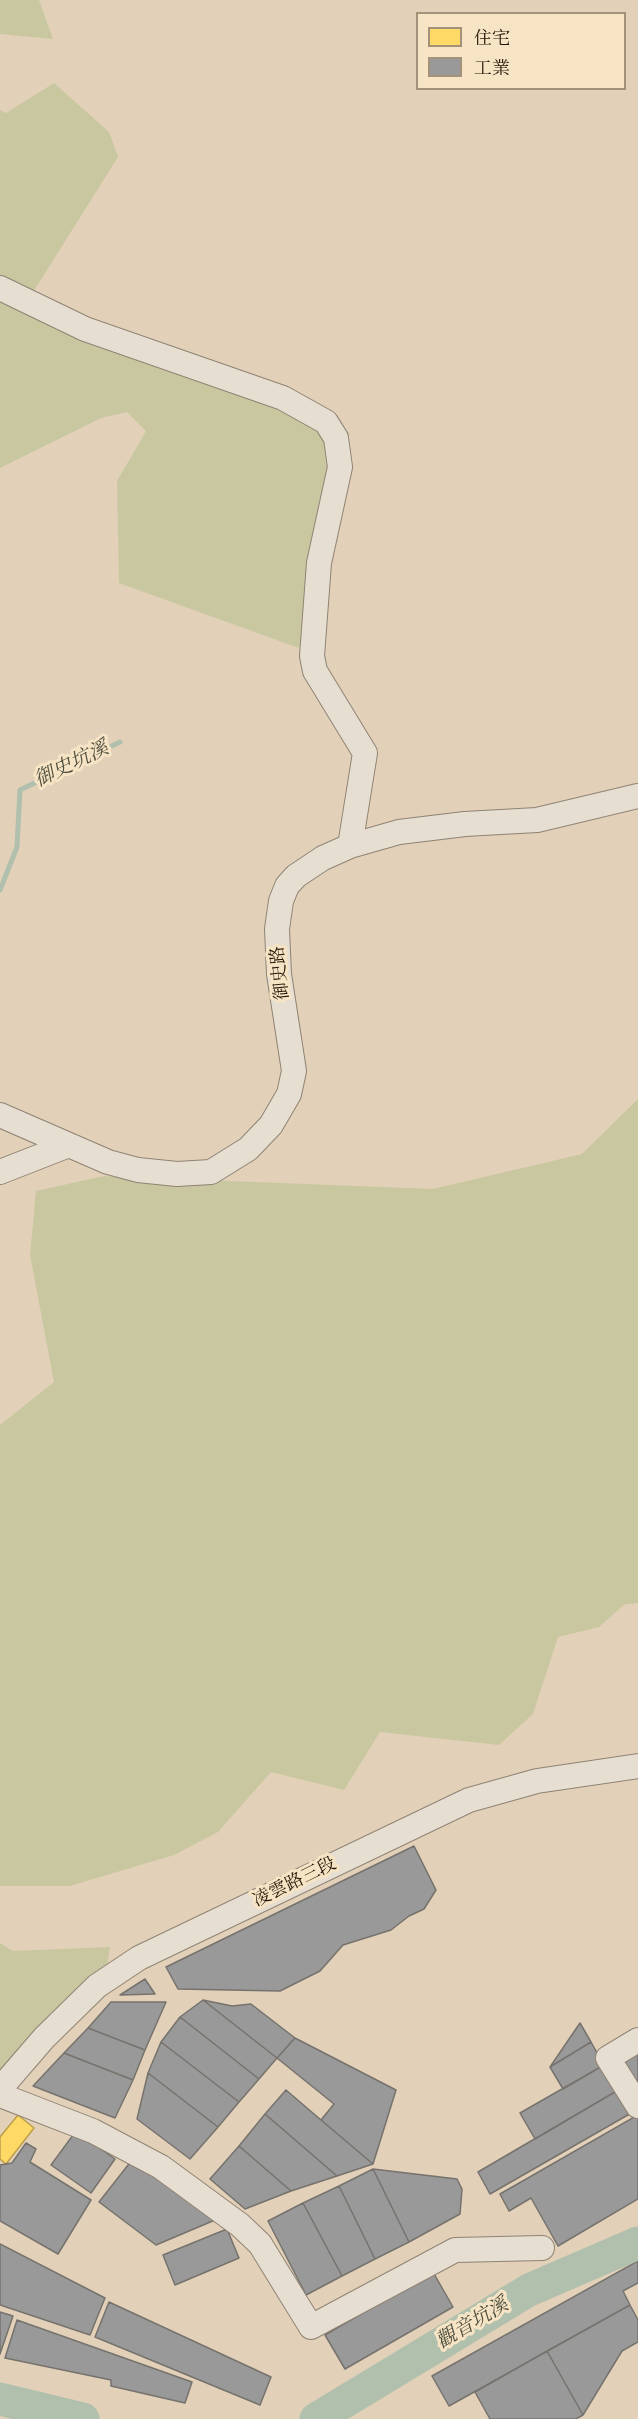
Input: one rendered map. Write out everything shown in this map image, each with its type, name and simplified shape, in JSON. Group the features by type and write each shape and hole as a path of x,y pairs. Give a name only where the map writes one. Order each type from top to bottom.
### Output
{"street":[{"path":"0,288 85,329 283,398 326,422 336,438 340,467 319,563 312,656 315,671 365,753 350,846"},
{"name":"御史路","path":"0,1115 108,1162 138,1170 177,1174 211,1172 248,1149 271,1125 290,1094 294,1071 279,975 277,929 281,901 296,876 323,858 350,846 399,832 465,824 537,820 638,796"},
{"path":"0,1172 69,1145"},
{"name":"凌雲路三段","path":"0,2089 44,2038 97,1986 139,1958 469,1800 537,1781 638,1766"},
{"path":"638,2040 608,2058 638,2106"},
{"path":"0,2095 93,2131 160,2167 240,2225 260,2244 311,2327 455,2250 542,2248"}],"shaded area":[{"path":"0,0 39,0 53,39 0,34"},
{"path":"54,83 109,132 118,157 30,297 302,405 350,433 299,648 119,583 117,481 146,431 127,412 101,418 0,468 0,110 6,113"},
{"path":"638,1099 638,1603 625,1604 599,1627 558,1637 533,1714 499,1745 380,1732 344,1790 271,1772 218,1832 174,1855 70,1886 0,1886 0,1425 54,1382 30,1255 36,1191 104,1176 433,1189 582,1154"},
{"path":"0,1943 13,1951 110,1947 105,1982 0,2081"}],"building: 住宅":[{"path":"18,2115 34,2128 6,2164 0,2159 0,2137"}],"building: 工業":[{"path":"414,1846 436,1890 424,1909 409,1916 391,1930 343,1945 320,1971 280,1991 178,1989 166,1967"},
{"path":"145,1979 155,1994 120,1995"},
{"path":"203,2000 277,2058 259,2079 180,2017"},
{"path":"203,2000 232,2006 251,2004 295,2038 277,2058"},
{"path":"111,2002 166,2002 145,2050 88,2028"},
{"path":"180,2017 259,2079 239,2102 161,2042"},
{"path":"580,2023 591,2042 550,2067"},
{"path":"88,2028 145,2050 133,2080 64,2053"},
{"path":"295,2038 396,2090 373,2164 321,2120 334,2104 277,2058"},
{"path":"161,2042 239,2102 218,2127 148,2073"},
{"path":"591,2042 604,2065 563,2089 550,2067"},
{"path":"638,2051 638,2089 621,2061"},
{"path":"64,2053 133,2080 115,2118 33,2086"},
{"path":"604,2065 620,2089 535,2139 520,2113"},
{"path":"148,2073 218,2127 190,2159 137,2119"},
{"path":"620,2089 633,2112 490,2194 478,2172"},
{"path":"286,2090 373,2164 337,2176 265,2114"},
{"path":"265,2114 337,2176 291,2191 239,2146"},
{"path":"638,2115 638,2199 558,2246 531,2198 509,2211 500,2194"},
{"path":"76,2131 115,2159 91,2193 51,2165"},
{"path":"26,2143 36,2149 30,2162 91,2200 58,2254 0,2221 0,2165 12,2163"},
{"path":"239,2146 291,2191 245,2209 210,2179"},
{"path":"132,2160 215,2220 156,2245 99,2202"},
{"path":"373,2169 409,2242 375,2259 339,2186"},
{"path":"373,2169 457,2179 462,2189 460,2214 409,2242"},
{"path":"339,2186 375,2259 342,2276 303,2203"},
{"path":"303,2203 342,2276 306,2295 268,2221"},
{"path":"227,2229 239,2258 175,2285 163,2255"},
{"path":"0,2244 105,2298 90,2335 0,2305"},
{"path":"638,2261 638,2283 623,2291 630,2305 449,2406 432,2376"},
{"path":"433,2272 453,2307 345,2369 325,2335"},
{"path":"109,2302 271,2377 260,2405 95,2337"},
{"path":"630,2305 638,2320 638,2342 622,2351 583,2415 547,2351"},
{"path":"0,2312 13,2316 0,2354"},
{"path":"17,2320 192,2382 185,2403 111,2386 111,2380 5,2358"},
{"path":"547,2351 583,2415 576,2419 490,2419 475,2392"}],"waterway":[{"name":"御史坑溪","path":"0,890 17,847 20,790 120,742"},
{"name":"觀音坑溪","path":"316,2419 529,2290 638,2243"},
{"name":"觀音坑溪","path":"0,2399 83,2419"}]}
